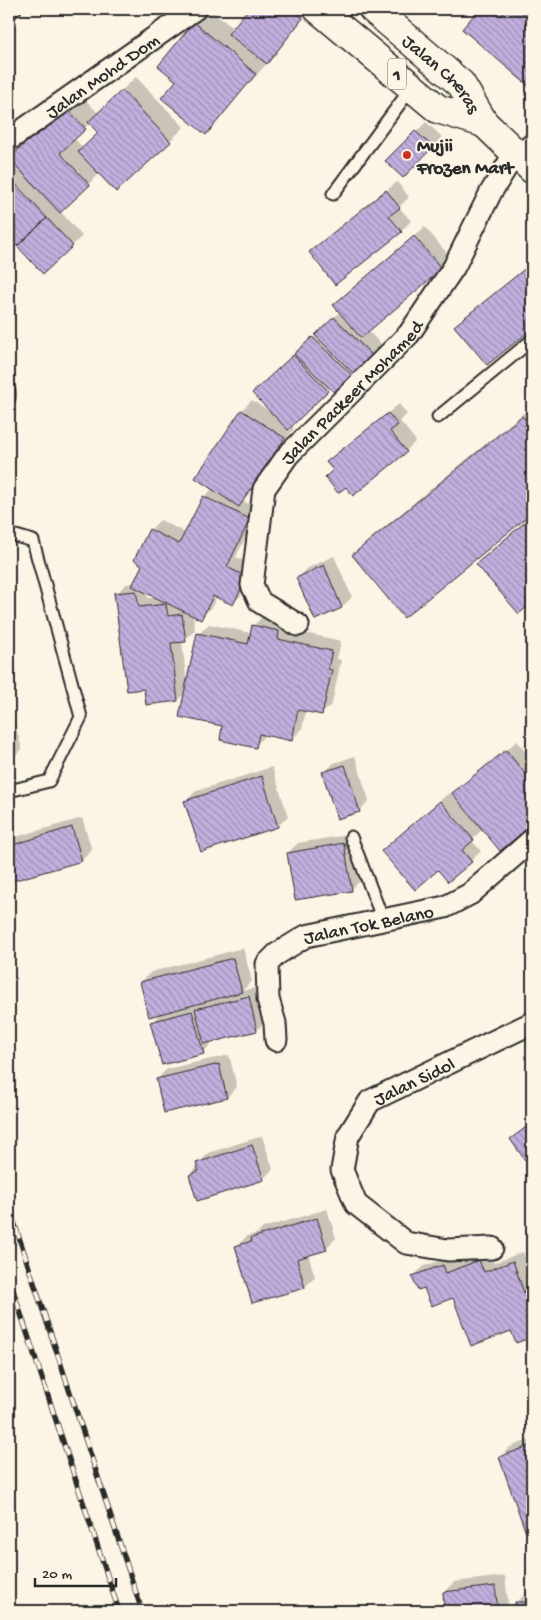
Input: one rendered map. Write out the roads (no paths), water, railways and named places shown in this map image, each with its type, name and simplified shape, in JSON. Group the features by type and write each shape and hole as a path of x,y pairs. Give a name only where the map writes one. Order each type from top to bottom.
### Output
{"main road":[{"name":"Jalan Cheras","path":"318,9 438,109 484,123 527,153"},
{"name":"Jalan Cheras","path":"378,12 461,84 484,123"}],"street":[{"name":"Jalan Mohd Dom","path":"10,139 195,9"},
{"name":"Jalan Packeer Mohamed","path":"298,625 260,602 252,585 264,489 288,456 409,334 454,267 490,192 527,153"},
{"name":"Jalan Tok Belano","path":"276,1040 275,1023 268,999 267,964 277,954 306,936 445,908 470,894 532,840"},
{"name":"Jalan Sidol","path":"492,1248 448,1250 406,1243 356,1204 342,1170 348,1136 370,1101 532,1023"}],"lane":[{"path":"9,14 16,9"},
{"path":"333,194 412,87"},
{"path":"438,417 532,340"},
{"path":"9,391 9,398"},
{"path":"9,534 33,541 80,717 49,781 9,790"},
{"path":"351,837 383,920"}],"railway":[{"path":"9,1207 142,1611"},
{"path":"9,1278 119,1611"}],"place":[{"name":"Mujii Frozen Mart","path":"407,155"}]}
